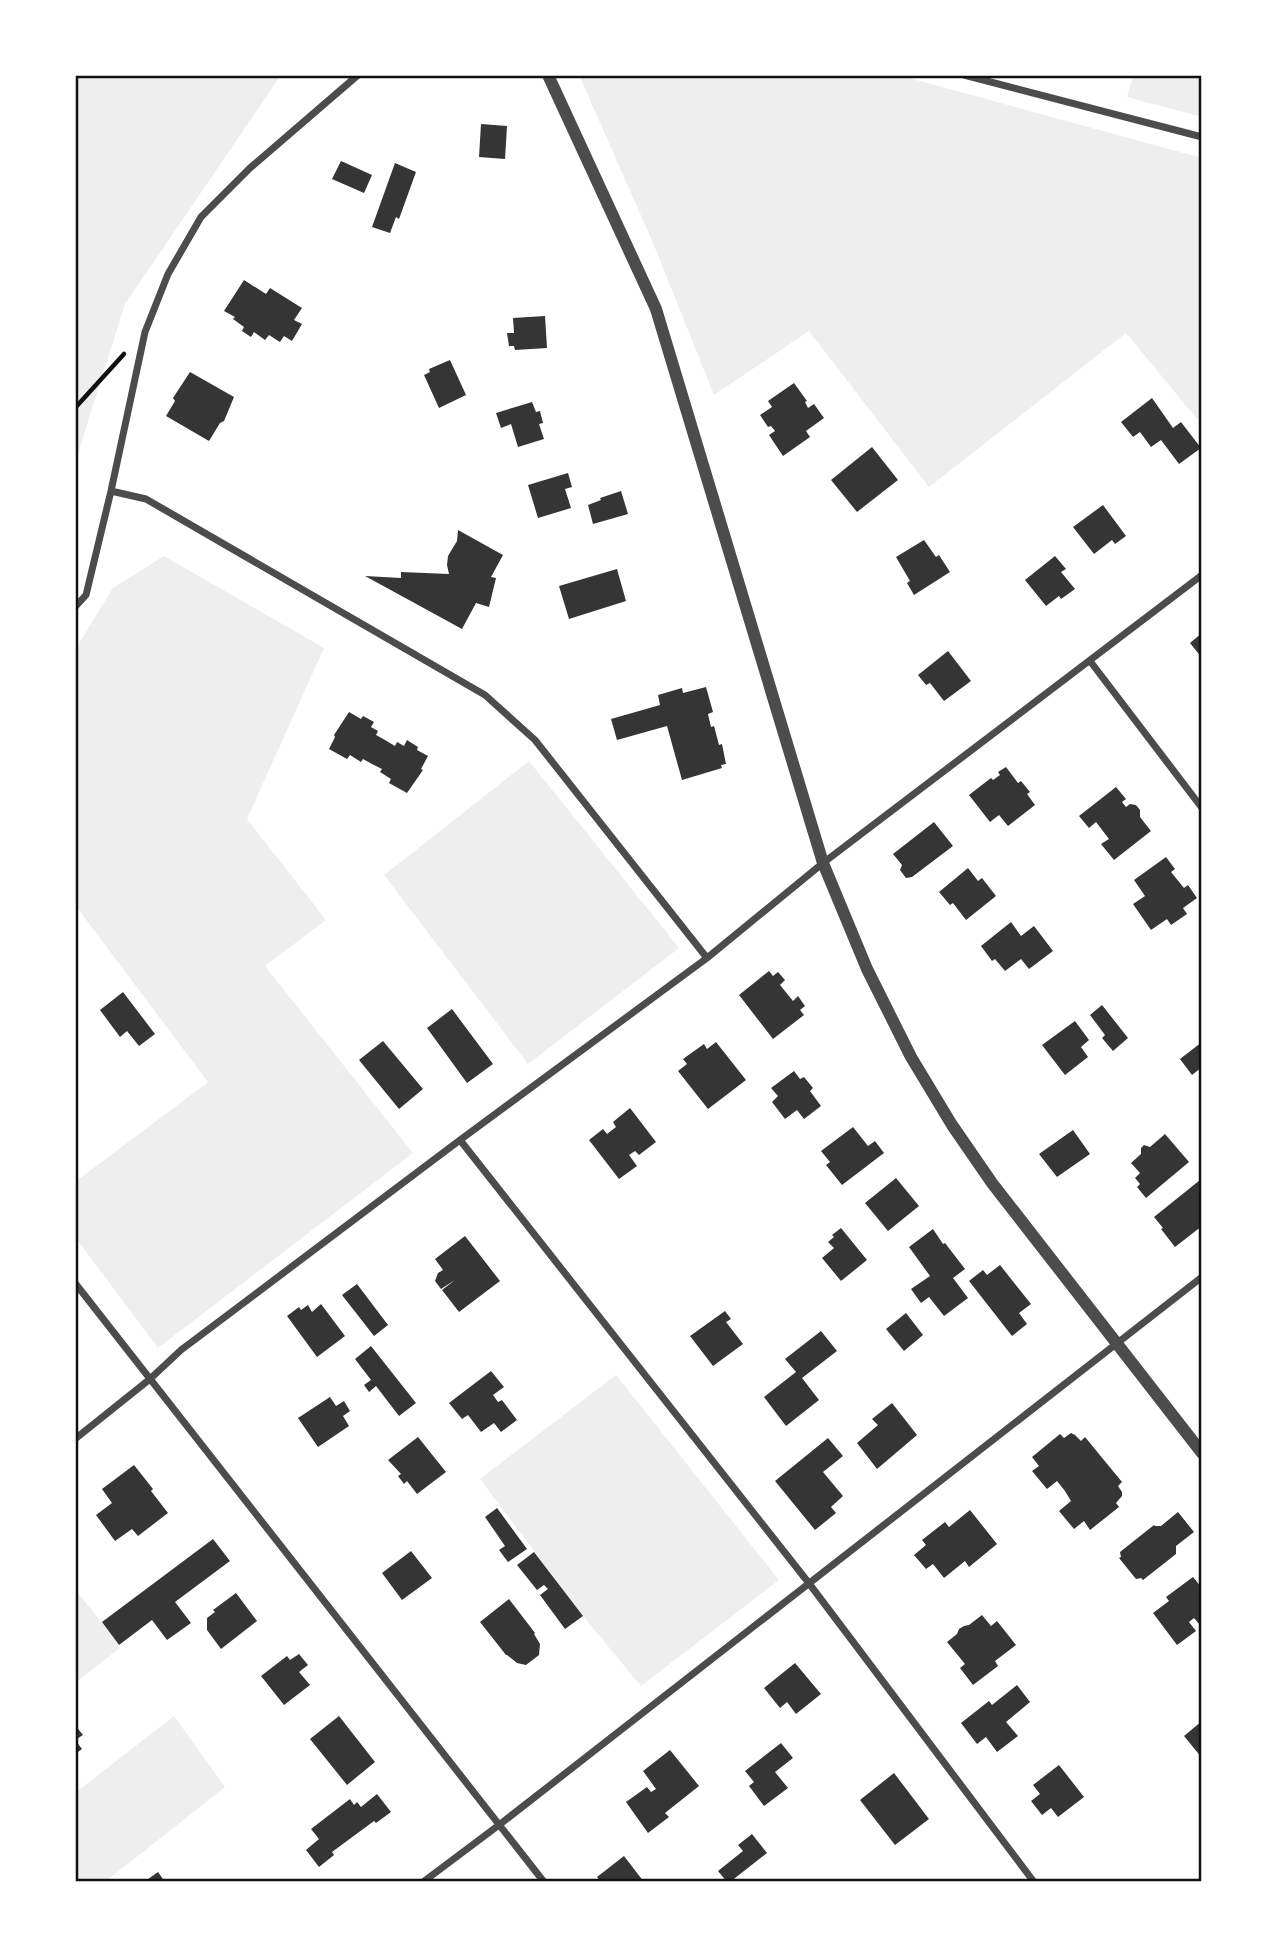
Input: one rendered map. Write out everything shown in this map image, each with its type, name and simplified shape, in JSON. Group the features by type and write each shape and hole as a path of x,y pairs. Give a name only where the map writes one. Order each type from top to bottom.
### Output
{"street":[{"path":"75,607 86,595 145,332 168,274 201,217 250,168 358,75"},
{"path":"548,75 656,309 823,863 867,969 912,1056 952,1125 992,1183 1202,1453"},
{"path":"964,75 1202,137"},
{"path":"111,491 146,499 485,695 535,740 707,958"},
{"path":"75,1439 150,1379 181,1350 707,958 823,863 1202,575"},
{"path":"1090,661 1202,808"},
{"path":"460,1140 808,1582 1034,1882"},
{"path":"423,1882 1202,1277"},
{"path":"75,1283 544,1882"}],"path":[{"path":"75,408 145,332"}],"shaded area":[{"path":"75,75 281,75 125,304 75,463"},
{"path":"579,75 898,75 1202,158 1202,416 1197,419 1126,333 929,487 809,331 714,395 653,243"},
{"path":"1133,75 1202,75 1202,117 1127,97"},
{"path":"164,556 324,648 247,819 326,920 265,966 413,1153 158,1348 75,1237 75,1182 208,1082 75,905 75,650 113,588"},
{"path":"529,761 679,948 528,1064 384,875"},
{"path":"616,1375 779,1580 641,1686 583,1616 480,1479"},
{"path":"75,1590 120,1648 75,1683"},
{"path":"174,1716 225,1787 105,1882 79,1882 75,1877 75,1793"}],"building":[{"path":"481,124 507,126 505,159 479,157"},
{"path":"341,161 372,175 364,193 332,179"},
{"path":"395,163 416,172 399,219 396,217 390,233 372,227"},
{"path":"244,280 266,294 270,288 302,308 294,320 302,324 292,341 284,336 280,342 269,335 265,340 254,332 251,337 242,331 244,327 233,319 235,317 224,311"},
{"path":"545,316 547,348 515,350 514,346 509,346 507,333 514,333 513,318"},
{"path":"450,360 466,395 439,408 424,375 430,372 429,369"},
{"path":"190,372 234,397 224,421 209,441 166,416 175,401 173,398"},
{"path":"794,383 807,401 805,402 808,408 814,404 824,418 806,431 810,437 783,456 769,435 775,431 771,426 768,427 760,415 772,407 768,401"},
{"path":"1152,398 1173,428 1181,422 1201,448 1179,464 1161,440 1151,447 1140,432 1133,437 1121,422"},
{"path":"532,402 536,412 540,411 543,423 539,424 544,439 518,447 511,424 501,428 496,413"},
{"path":"872,447 898,480 857,512 831,480"},
{"path":"568,473 572,487 565,489 571,508 538,518 528,485"},
{"path":"621,491 628,514 593,524 588,505"},
{"path":"1103,505 1126,536 1115,544 1112,540 1094,554 1073,527"},
{"path":"458,530 503,555 491,577 496,578 489,607 476,603 462,629 365,576 401,578 401,572 449,574 448,556 457,541"},
{"path":"924,540 936,557 939,555 950,572 914,595 907,583 910,581 896,557"},
{"path":"1055,556 1066,569 1061,572 1075,589 1046,606 1025,580"},
{"path":"617,569 626,601 569,619 559,586"},
{"path":"1202,633 1202,658 1190,643"},
{"path":"948,651 971,681 944,701 930,683 926,685 918,675"},
{"path":"706,687 713,712 708,714 711,727 714,726 719,745 722,744 726,764 721,765 722,768 682,780 667,726 617,740 611,719 660,705 658,695 682,688 683,693"},
{"path":"349,712 374,722 371,727 378,731 376,735 395,746 397,742 404,746 407,740 428,756 421,769 423,770 407,793 389,783 391,779 380,772 382,769 350,755 347,759 329,749 334,735"},
{"path":"1006,767 1018,783 1021,781 1030,792 1027,794 1035,805 1008,826 999,815 990,822 969,795 991,778 993,780 1000,775 998,772"},
{"path":"1116,787 1126,799 1122,802 1126,807 1130,804 1136,805 1140,810 1140,817 1151,831 1114,860 1101,844 1109,839 1096,822 1089,828 1079,816"},
{"path":"934,822 953,846 912,877 906,878 900,870 902,865 893,854"},
{"path":"1166,857 1175,869 1171,872 1184,888 1188,885 1197,898 1183,908 1187,914 1171,925 1167,919 1151,930 1133,904 1145,896 1134,880"},
{"path":"968,868 978,881 982,878 996,896 966,920 953,903 950,905 939,892"},
{"path":"1011,922 1021,936 1034,926 1053,951 1029,969 1021,959 1005,971 995,959 992,961 981,946"},
{"path":"769,971 773,976 778,972 785,980 780,985 793,1001 798,996 805,1006 800,1010 804,1015 773,1039 739,995"},
{"path":"123,992 155,1034 139,1046 127,1031 120,1037 100,1010"},
{"path":"1102,1005 1128,1038 1113,1051 1102,1038 1105,1035 1090,1015"},
{"path":"452,1009 493,1064 467,1083 427,1028"},
{"path":"1075,1021 1089,1040 1081,1047 1088,1057 1065,1075 1042,1045"},
{"path":"383,1041 423,1089 399,1109 359,1060"},
{"path":"716,1042 746,1080 708,1109 678,1071 687,1064 683,1059 704,1044 707,1049"},
{"path":"1202,1042 1202,1067 1192,1075 1180,1059"},
{"path":"794,1071 800,1079 804,1077 813,1088 810,1091 821,1106 804,1119 797,1110 785,1119 772,1102 778,1096 771,1088"},
{"path":"630,1108 656,1142 639,1155 635,1151 629,1155 637,1166 619,1179 589,1140 603,1129 607,1134 616,1127 613,1122"},
{"path":"853,1127 868,1146 875,1141 884,1153 842,1185 826,1165 830,1162 821,1151"},
{"path":"1073,1130 1090,1154 1057,1177 1039,1154"},
{"path":"1165,1134 1189,1162 1146,1198 1137,1187 1140,1184 1135,1178 1140,1173 1131,1163 1141,1154 1144,1145 1150,1147"},
{"path":"896,1178 919,1206 888,1231 865,1203"},
{"path":"1200,1180 1202,1226 1175,1247 1154,1217"},
{"path":"841,1228 867,1260 841,1281 822,1258 834,1248 828,1242"},
{"path":"933,1229 965,1269 953,1278 968,1298 944,1316 929,1297 921,1303 911,1289 930,1276 909,1247"},
{"path":"465,1236 500,1281 459,1312 442,1290 455,1280 441,1289 435,1281 438,1273 443,1270 435,1259"},
{"path":"1000,1265 1031,1304 1019,1313 1027,1324 1012,1336 969,1281 983,1270 987,1275"},
{"path":"357,1284 388,1325 374,1336 342,1295"},
{"path":"321,1304 345,1336 317,1357 287,1316 299,1307 301,1310 308,1305 312,1312"},
{"path":"725,1311 731,1319 726,1322 743,1344 713,1366 690,1336"},
{"path":"906,1313 923,1335 904,1351 886,1329"},
{"path":"821,1331 837,1351 802,1378 819,1400 786,1426 764,1397 796,1372 785,1359"},
{"path":"371,1346 416,1403 399,1416 376,1386 369,1392 364,1385 371,1380 355,1359"},
{"path":"491,1371 504,1387 493,1395 498,1402 502,1400 517,1420 501,1432 494,1423 481,1432 468,1415 462,1419 449,1403"},
{"path":"330,1397 336,1406 344,1401 350,1411 343,1416 349,1426 318,1447 298,1418"},
{"path":"892,1403 917,1435 877,1469 857,1443 878,1425 872,1419"},
{"path":"1071,1433 1081,1441 1085,1437 1122,1482 1118,1486 1122,1492 1116,1503 1119,1507 1090,1530 1084,1521 1074,1529 1059,1511 1071,1501 1057,1481 1047,1489 1032,1471 1039,1466 1032,1457 1060,1434 1064,1438"},
{"path":"418,1437 446,1472 417,1494 407,1481 404,1484 398,1476 401,1474 388,1460"},
{"path":"828,1438 843,1456 823,1472 843,1496 831,1507 836,1513 815,1530 775,1481"},
{"path":"134,1465 168,1513 138,1536 132,1529 115,1541 96,1515 112,1503 102,1489"},
{"path":"497,1508 527,1549 508,1562 499,1550 505,1546 485,1517"},
{"path":"970,1510 997,1544 969,1567 965,1561 944,1578 933,1564 926,1569 914,1555 926,1545 922,1540 945,1522 949,1527"},
{"path":"1178,1512 1194,1532 1176,1546 1176,1554 1143,1580 1136,1579 1119,1558 1120,1552 1154,1525 1161,1526"},
{"path":"213,1539 230,1561 175,1602 191,1623 167,1640 152,1620 119,1645 102,1622"},
{"path":"411,1551 432,1578 402,1600 382,1573"},
{"path":"534,1552 583,1616 565,1629 540,1595 548,1589 544,1585 537,1590 517,1565"},
{"path":"1193,1577 1202,1588 1202,1623 1200,1625 1194,1618 1189,1622 1196,1631 1177,1645 1153,1613 1169,1601 1166,1597"},
{"path":"236,1593 257,1621 221,1649 207,1630 207,1618 215,1612 213,1610"},
{"path":"509,1599 535,1633 540,1644 539,1655 526,1665 517,1663 506,1655 480,1622"},
{"path":"982,1615 991,1626 997,1621 1016,1645 995,1661 998,1666 973,1685 960,1668 965,1664 947,1642 959,1629"},
{"path":"299,1654 308,1665 299,1672 310,1685 284,1705 261,1676 287,1656 290,1660"},
{"path":"795,1663 821,1694 796,1714 787,1702 780,1708 764,1688"},
{"path":"1017,1685 1030,1702 1006,1722 1018,1736 997,1752 986,1737 977,1744 961,1723 989,1701 992,1705"},
{"path":"339,1716 375,1762 347,1785 310,1739"},
{"path":"1202,1721 1202,1758 1184,1736"},
{"path":"75,1725 83,1735 75,1740"},
{"path":"75,1740 82,1749 75,1754"},
{"path":"781,1743 793,1758 775,1772 788,1788 764,1806 749,1786 754,1782 745,1771"},
{"path":"670,1750 699,1786 665,1813 669,1817 648,1833 626,1802 647,1787 651,1792 656,1789 643,1771"},
{"path":"1059,1765 1084,1797 1058,1817 1051,1808 1042,1815 1031,1801 1040,1794 1033,1785"},
{"path":"894,1773 929,1819 895,1845 860,1800"},
{"path":"377,1794 391,1812 332,1852 334,1855 319,1867 306,1850 319,1839 311,1829 350,1799 354,1805 357,1802 361,1807"},
{"path":"752,1834 767,1853 727,1882 718,1871 743,1851 738,1845"},
{"path":"624,1856 644,1882 601,1882 597,1877"},
{"path":"158,1872 165,1882 144,1882"}]}
